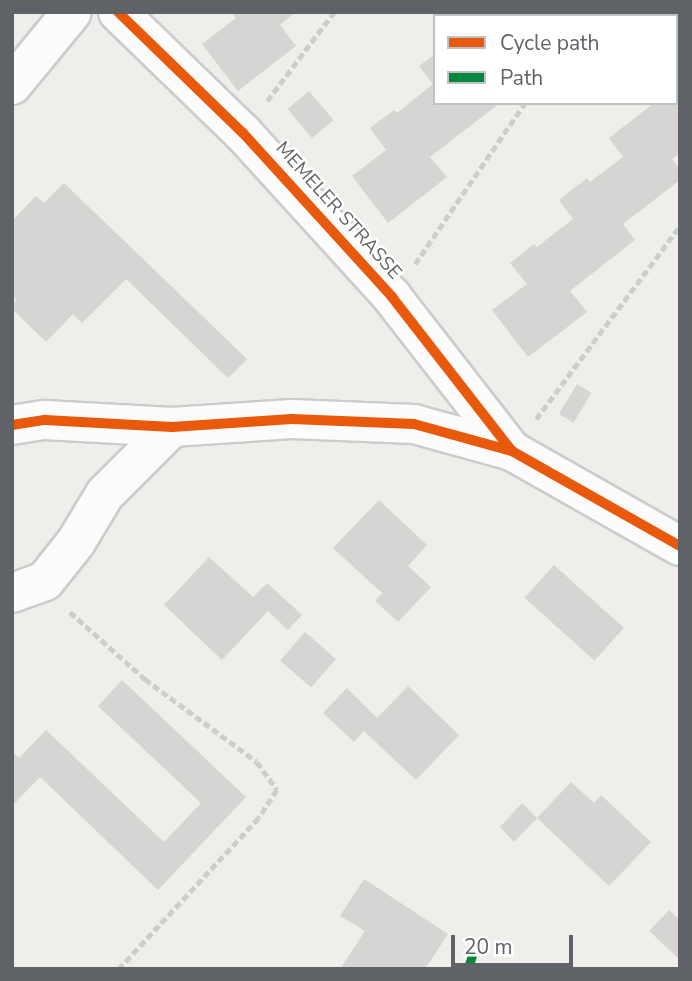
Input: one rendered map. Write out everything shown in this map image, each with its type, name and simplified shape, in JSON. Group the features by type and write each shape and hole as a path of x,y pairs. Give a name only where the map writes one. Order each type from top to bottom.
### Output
{"street":[{"path":"12,85 72,12"},
{"name":"MEMELER STRASSE","path":"118,12 243,133 392,297 512,451"},
{"name":"MEMELER STRASSE","path":"12,425 44,421 172,427 292,419 414,424 512,451 680,546"},
{"path":"12,593 45,581 76,542 105,494 172,427"}],"path":[{"path":"243,133 334,12"},
{"path":"392,297 524,105"},
{"path":"512,451 680,226"},
{"path":"79,623 202,724 257,762 277,790 259,818 119,969"}],"building":[{"path":"231,12 296,12 280,25 296,46 238,91 202,44 236,18"},
{"path":"476,12 549,12 549,14"},
{"path":"680,52 680,153 672,159 680,169 680,180 623,224 635,240 570,291 587,312 528,357 492,310 527,284 510,263 534,244 537,247 573,219 559,200 587,178 590,182 623,157 609,138 651,105 678,105"},
{"path":"433,56 433,84 419,66"},
{"path":"433,84 433,105 496,106 430,157 447,177 388,223 352,176 386,150 370,128 394,110 397,113"},
{"path":"309,91 333,120 312,138 288,109"},
{"path":"64,183 247,359 228,378 126,279 82,323 73,314 46,342 12,309 16,299 12,295 12,221 36,196 44,203"},
{"path":"577,384 592,393 574,423 559,414"},
{"path":"379,500 427,545 408,566 431,587 398,622 375,601 382,593 333,548"},
{"path":"209,557 253,597 267,583 302,615 288,630 268,611 222,660 164,605"},
{"path":"554,565 624,628 594,661 525,598"},
{"path":"305,632 336,659 311,688 280,661"},
{"path":"122,680 246,797 158,890 40,777 12,806 12,751 19,758 46,730 164,842 201,803 98,706"},
{"path":"408,686 459,735 416,780 364,731 354,742 323,713 347,688 377,718"},
{"path":"571,782 594,803 601,795 651,842 609,886 537,818"},
{"path":"522,803 537,818 514,842 500,827"},
{"path":"364,879 448,934 425,969 340,969 365,931 340,916"},
{"path":"669,910 680,920 680,960 649,931"}],"marked path":[{"path":"468,969 473,954"}],"cycle path":[{"path":"118,12 243,133 392,297 512,451 680,546"},
{"path":"12,425 45,420 172,427 292,419 414,424 512,451"}]}
